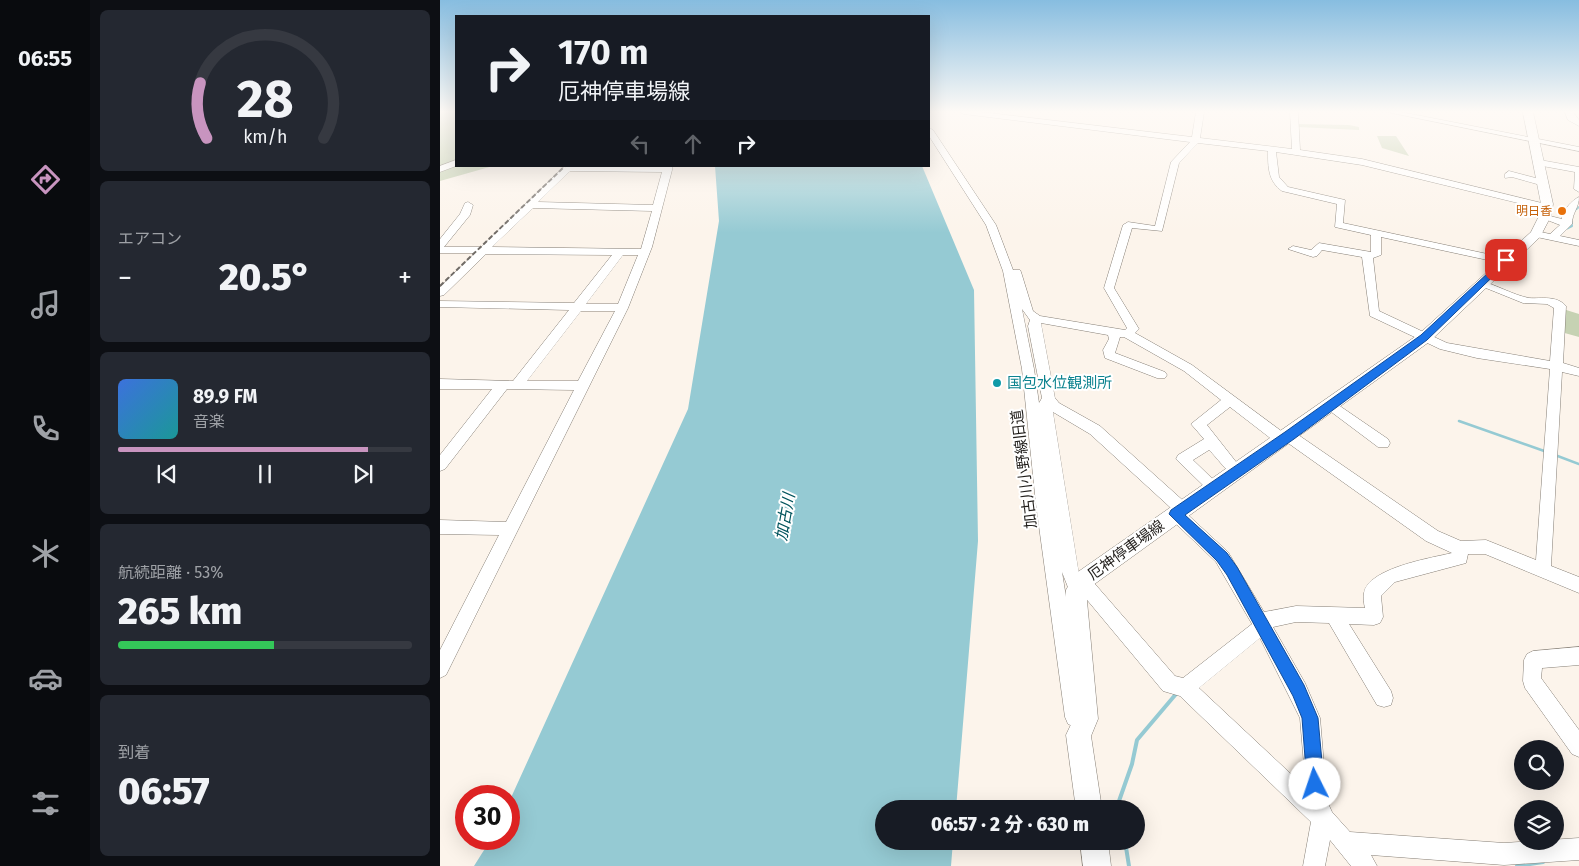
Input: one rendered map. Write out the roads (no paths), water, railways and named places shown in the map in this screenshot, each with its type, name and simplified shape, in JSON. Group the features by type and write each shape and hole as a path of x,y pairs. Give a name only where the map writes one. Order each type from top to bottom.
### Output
{"main road":[{"path":"1537,152 1544,183 1546,211"},
{"name":"厄神停車場線","path":"1088,800 1078,735 1086,719 1076,601 1080,586 1179,512 1286,438 1424,338 1536,234 1546,211"},
{"path":"1095,850 1097,866"}],"street":[{"name":"加古川小野線旧道","path":"944,152 975,197 996,233 1008,272 1028,369 1044,504 1078,735"},
{"path":"1127,334 1134,329 1109,288 1128,225 1159,229 1176,162 1184,152"},
{"path":"1273,152 1278,185 1285,189 1342,202 1338,225 1506,260"},
{"path":"1299,152 1384,166 1546,211 1567,224"},
{"path":"440,169 455,163"},
{"path":"1540,163 1579,171 1579,189"},
{"path":"440,293 569,167 668,168 659,208 645,252 622,308 440,669"},
{"path":"1508,176 1509,174 1544,183"},
{"path":"1554,236 1567,224 1567,215 1579,200"},
{"path":"440,245 458,224 468,205"},
{"path":"530,205 659,208"},
{"path":"440,227 458,224"},
{"path":"1294,249 1313,254 1318,246 1366,255 1376,255 1376,233"},
{"path":"1536,234 1554,236 1579,243"},
{"path":"440,250 645,252"},
{"path":"517,385 620,252"},
{"path":"1366,255 1374,312 1443,346 1490,356 1555,365 1579,372"},
{"path":"1008,272 1016,272 1028,312 1036,319 1127,334 1188,368 1230,400 1432,536 1460,548 1486,547 1579,585"},
{"path":"1481,284 1527,301 1549,302 1560,306 1543,570"},
{"path":"440,304 622,308"},
{"path":"1036,319 1034,326 1049,399 1054,406 1095,430 1222,557 1298,690 1310,718 1317,801 1322,817 1314,866"},
{"path":"1113,333 1115,339 1109,350 1109,355 1161,375"},
{"path":"440,384 582,386"},
{"path":"440,465 503,385"},
{"path":"1049,399 1045,404 1070,571 1080,586 1170,684 1185,688 1322,817 1366,866"},
{"path":"1230,400 1198,424 1211,438 1210,442 1227,458 1237,472"},
{"path":"1331,405 1384,443"},
{"path":"1210,442 1183,459 1214,487"},
{"path":"440,527 512,529"},
{"path":"1185,688 1262,624 1296,614 1374,617 1372,592 1390,576 1460,558 1460,548"},
{"path":"1334,616 1384,698"},
{"path":"1579,656 1533,660 1532,681 1579,746"},
{"path":"1345,842 1504,854 1579,849"}],"water":[{"name":"加古川","path":"715,167 922,167 974,290 978,541 957,800 875,800 875,850 952,850 951,866 474,866 484,850 520,850 520,785 517,785 688,409 719,221"}],"waterway":[{"path":"1574,211 1579,207"},
{"path":"1566,229 1572,226 1571,218"},
{"path":"1459,421 1547,452"},
{"path":"1555,455 1579,464"},
{"path":"1119,800 1132,764 1137,740 1176,694"},
{"path":"1126,850 1129,866"},
{"path":"1517,866 1543,862"}],"railway":[{"path":"440,286 564,167"}],"place":[{"name":"明日香","path":"1562,211"},
{"name":"国包水位観測所","path":"997,383"}]}
